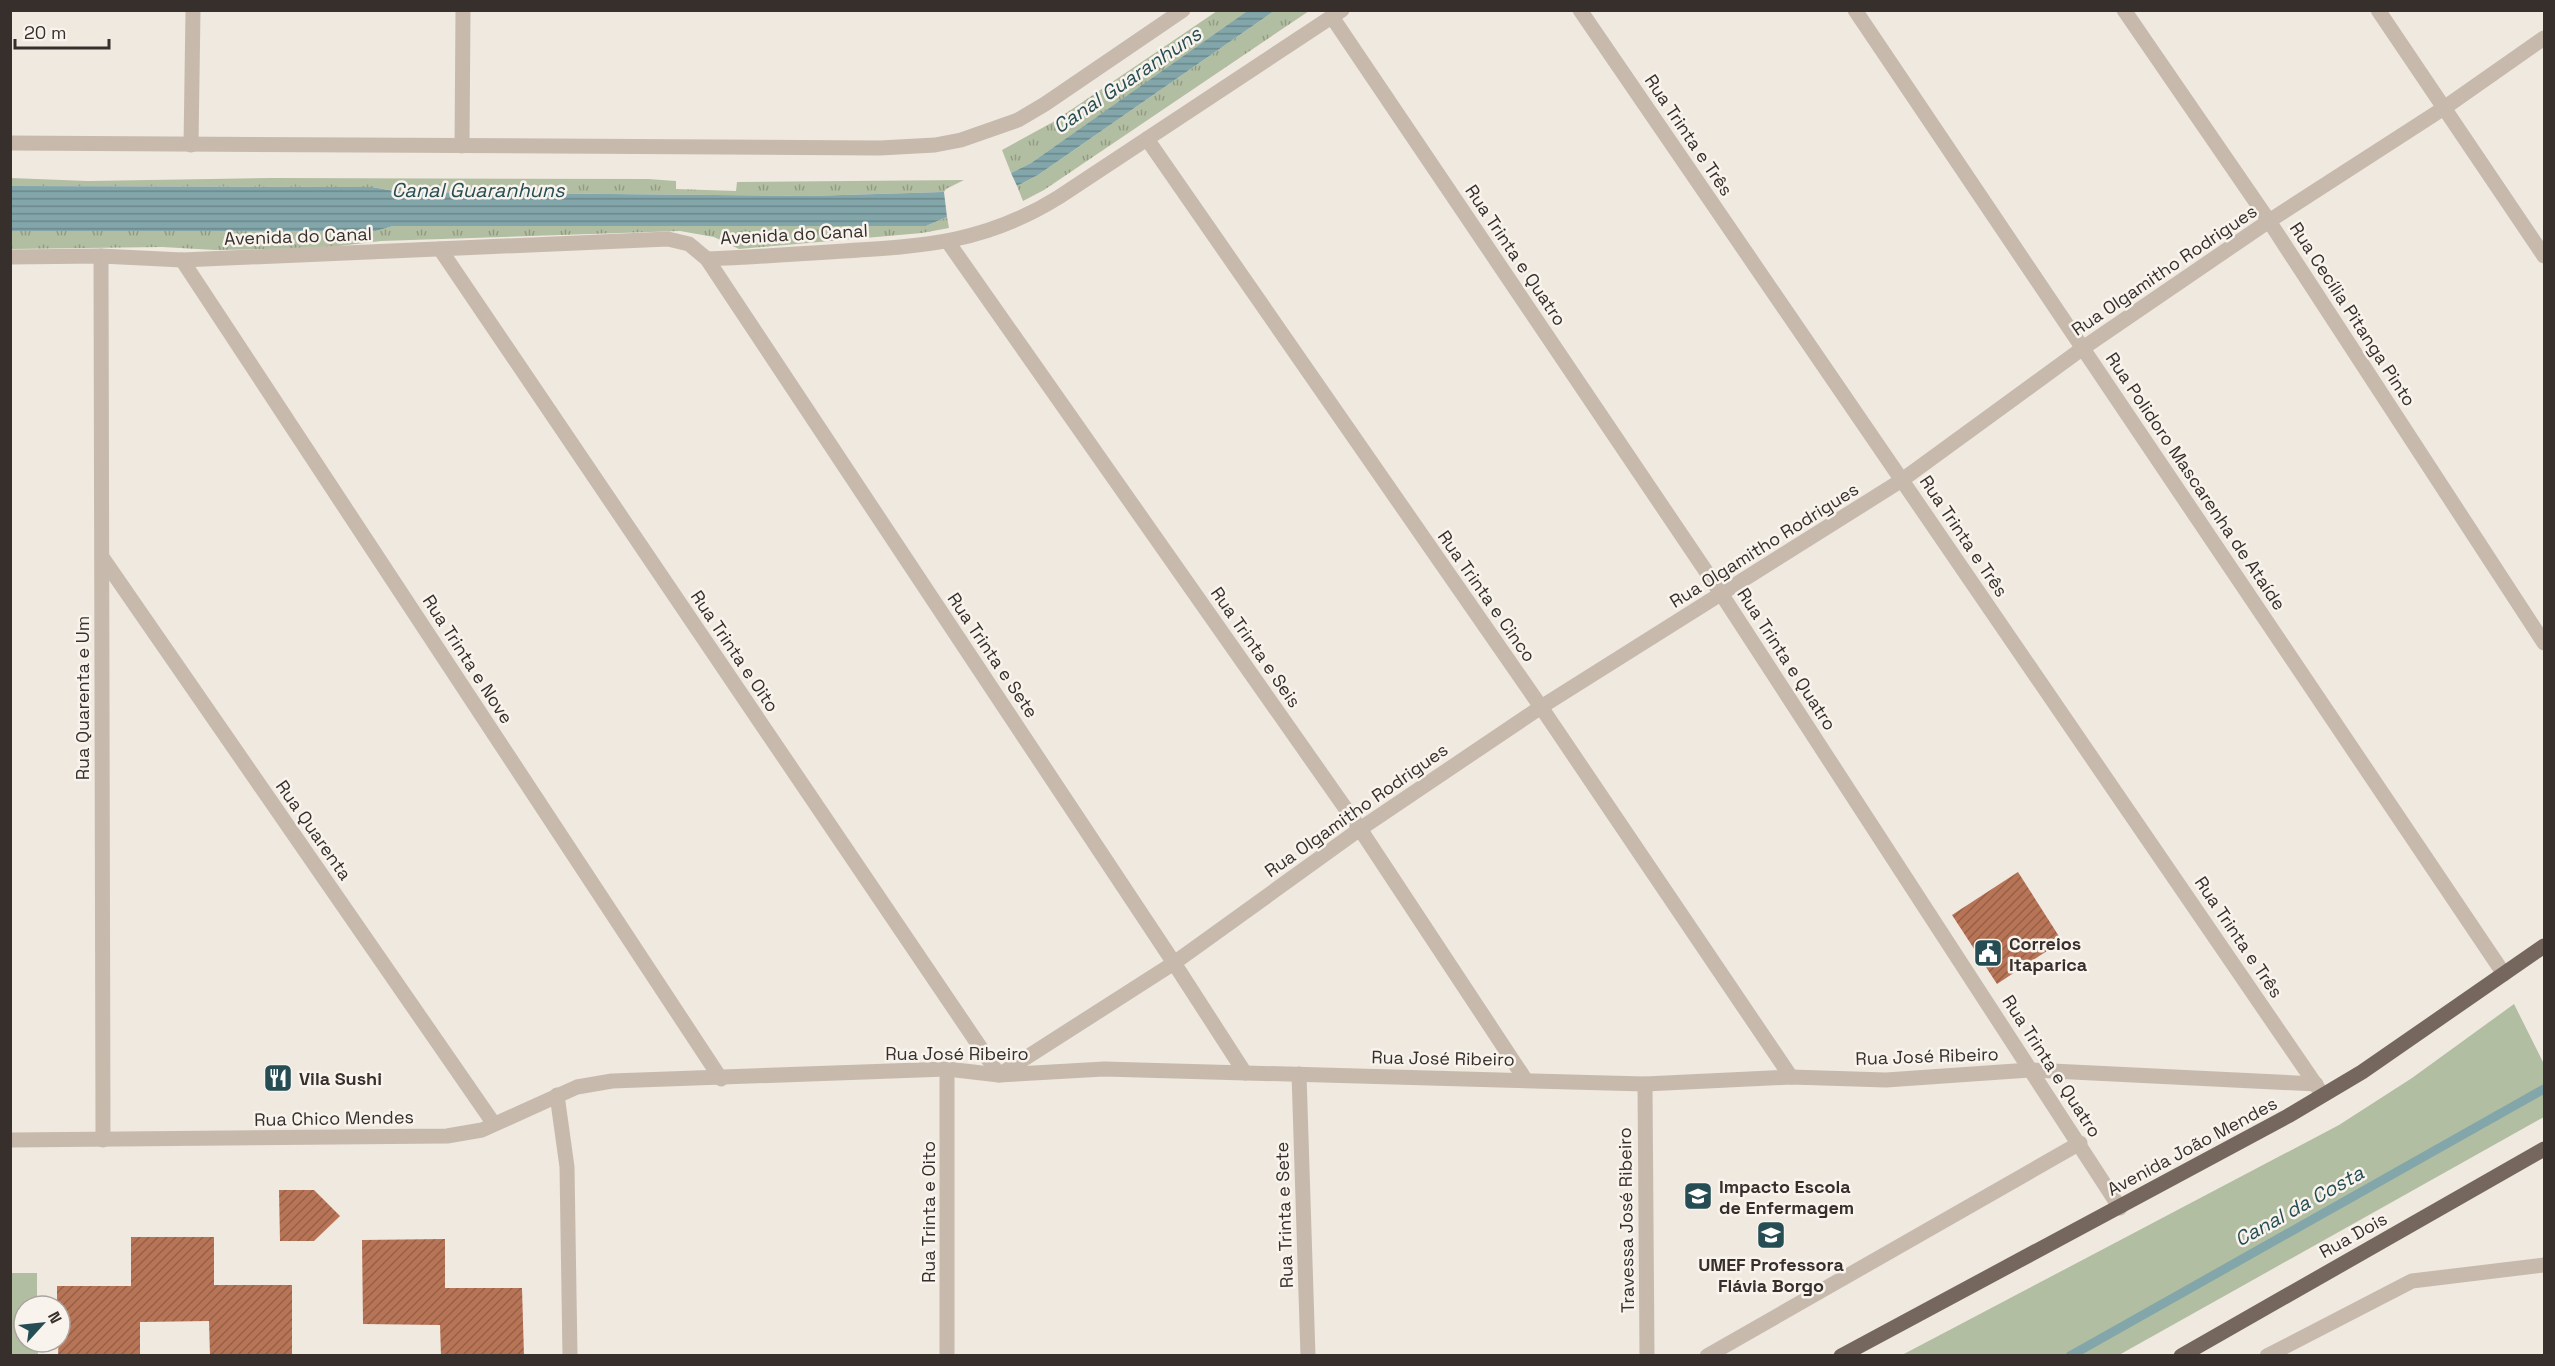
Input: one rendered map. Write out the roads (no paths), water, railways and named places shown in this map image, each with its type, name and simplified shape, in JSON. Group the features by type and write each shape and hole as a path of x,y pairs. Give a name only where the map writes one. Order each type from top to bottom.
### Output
{"main road":[{"name":"Avenida João Mendes","path":"1841,1356 2120,1208 2320,1090 2362,1072 2544,946"},
{"name":"Rua Dois","path":"2181,1356 2544,1149"}],"street":[{"path":"191,145 193,10"},
{"path":"462,146 463,10"},
{"path":"10,143 889,148 944,144 991,131 1018,120 1183,10"},
{"name":"Rua Trinta e Três","path":"1580,10 2320,1090"},
{"name":"Rua Polidoro Mascarenha de Ataíde","path":"1855,10 2504,974"},
{"name":"Rua Cecília Pitanga Pinto","path":"2124,10 2269,221 2544,643"},
{"path":"2378,10 2544,256"},
{"name":"Avenida do Canal","path":"10,257 101,256 182,260 668,239 689,244 707,259 920,246 948,242 997,228 1036,211 1337,14"},
{"name":"Rua Trinta e Quatro","path":"1337,14 1722,595 2030,1070 2080,1143 2120,1208"},
{"name":"Rua Olgamitho Rodrigues","path":"999,1075 1174,963 1360,829 1541,707 1902,480 2083,348 2269,221 2444,108 2544,38"},
{"name":"Rua Trinta e Cinco","path":"1147,139 1541,707 1791,1077"},
{"name":"Rua Trinta e Seis","path":"948,242 1360,829 1526,1079"},
{"name":"Rua Trinta e Oito","path":"440,249 999,1075"},
{"name":"Rua Quarenta e Um","path":"101,256 103,1140"},
{"name":"Rua Trinta e Sete","path":"707,259 1245,1073"},
{"name":"Rua Trinta e Nove","path":"182,260 722,1079"},
{"name":"Rua Quarenta","path":"102,557 495,1124"},
{"name":"Rua Trinta e Oito","path":"947,1069 947,1356"},
{"name":"Rua José Ribeiro","path":"557,1095 577,1087 612,1081 722,1079 947,1069 999,1075 1104,1069 1645,1084 1791,1077 1886,1080 2030,1070 2320,1090"},
{"name":"Rua Trinta e Sete","path":"1299,1074 1308,1356"},
{"name":"Travessa José Ribeiro","path":"1645,1084 1647,1356"},
{"path":"557,1095 567,1167 570,1356"},
{"name":"Rua Chico Mendes","path":"103,1140 447,1136 482,1130 557,1095"},
{"path":"10,1140 103,1140"},
{"path":"1707,1356 2080,1143"},
{"path":"2267,1356 2412,1281 2544,1265"}],"water":[{"path":"1249,10 1274,11 1038,175 1017,186 1011,173 1031,163"},
{"path":"11,186 372,187 400,192 809,196 944,192 947,217 926,226 393,226 376,231 11,231"}],"waterway":[{"name":"Canal da Costa","path":"2070,1356 2544,1089"}],"place":[{"name":"Correios Itaparica","path":"1988,953"},
{"name":"Vila Sushi","path":"278,1078"},
{"name":"Impacto Escola de Enfermagem","path":"1698,1196"},
{"name":"UMEF Professora Flávia Borgo","path":"1771,1235"}],"water label":[{"name":"Canal Guaranhuns","path":"1127,80"},
{"name":"Canal Guaranhuns","path":"478,190"}]}
